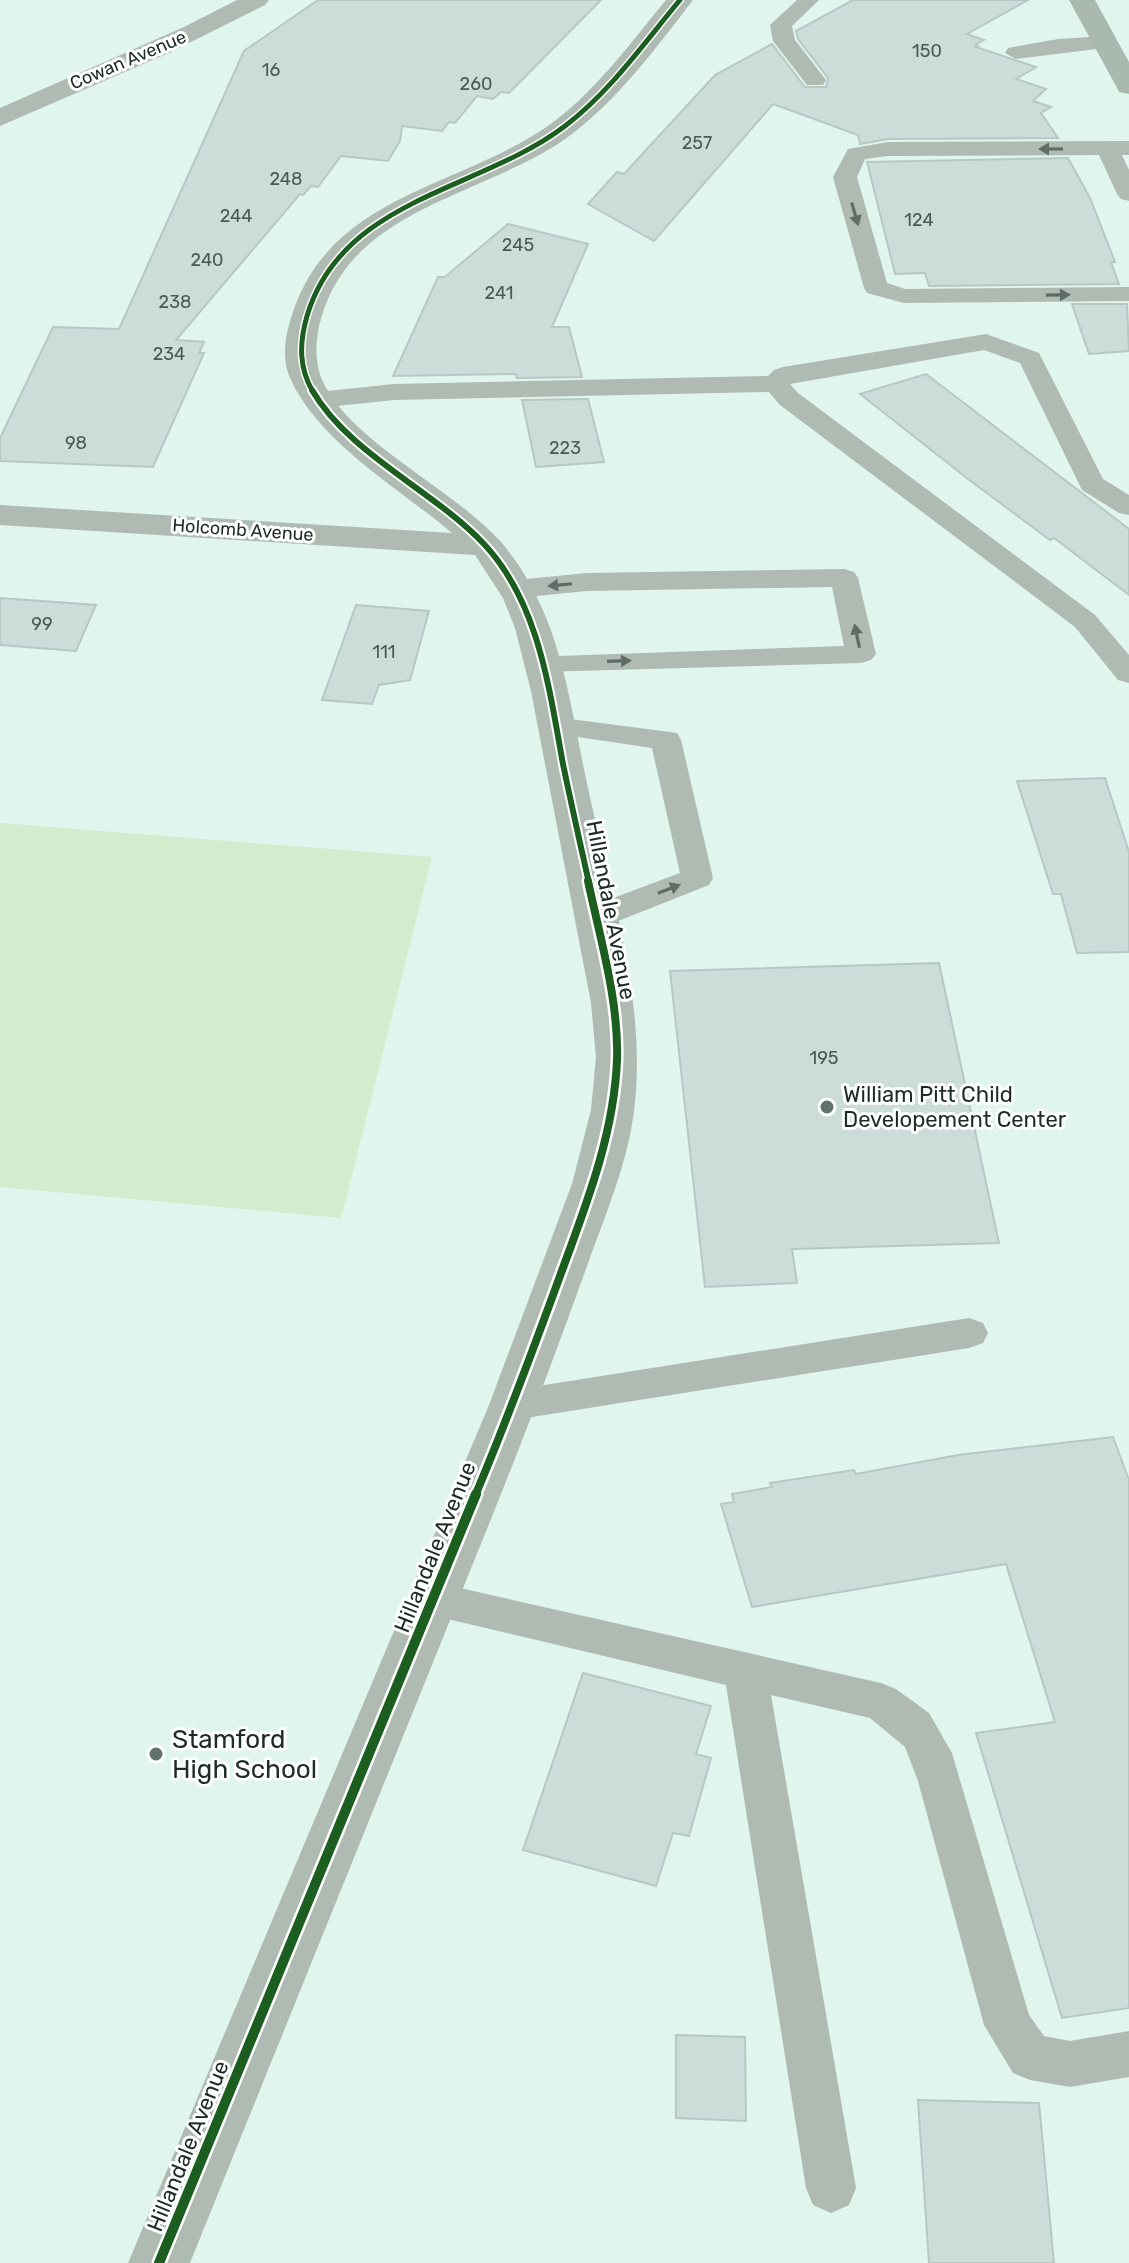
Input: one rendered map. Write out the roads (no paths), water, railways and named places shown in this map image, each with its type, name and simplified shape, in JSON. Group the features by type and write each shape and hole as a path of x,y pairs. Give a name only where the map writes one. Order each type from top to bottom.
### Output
{"main road":[{"path":"1082,0 1129,86"}],"street":[{"name":"Cowan Avenue","path":"0,118 52,92 182,38 256,0"},
{"name":"Hillandale Avenue","path":"159,2263 513,1405 594,1184 613,1110 617,1057 612,1003 596,917 555,726 536,638 516,589 485,545 439,503 345,429 318,400 305,377 302,354 305,323 316,294 343,254 378,221 544,140 567,124 599,94 680,0"},
{"name":"Holcomb Avenue","path":"0,515 485,545"}],"lane":[{"path":"809,0 781,25 784,41 815,80"},
{"path":"1016,53 1058,45 1105,42"},
{"path":"1129,194 1118,148 888,149 856,154 845,177 876,288 904,296 1129,294"},
{"path":"776,384 783,375 986,342 1030,358 1092,484 1129,507"},
{"path":"318,400 394,392 776,384"},
{"path":"776,384 789,399 1085,621 1129,674"},
{"path":"516,589 587,582 844,578 861,654 541,663"},
{"path":"555,726 666,740 697,878 596,917"},
{"path":"513,1405 969,1333"},
{"path":"433,1600 881,1702 912,1721 927,1742 940,1781 1008,2025 1030,2057 1070,2064 1129,2054"},
{"path":"745,1671 831,2188"}],"place":[{"name":"William Pitt Child Developement Center","path":"827,1107"},
{"name":"Stamford High School","path":"156,1754"}]}
